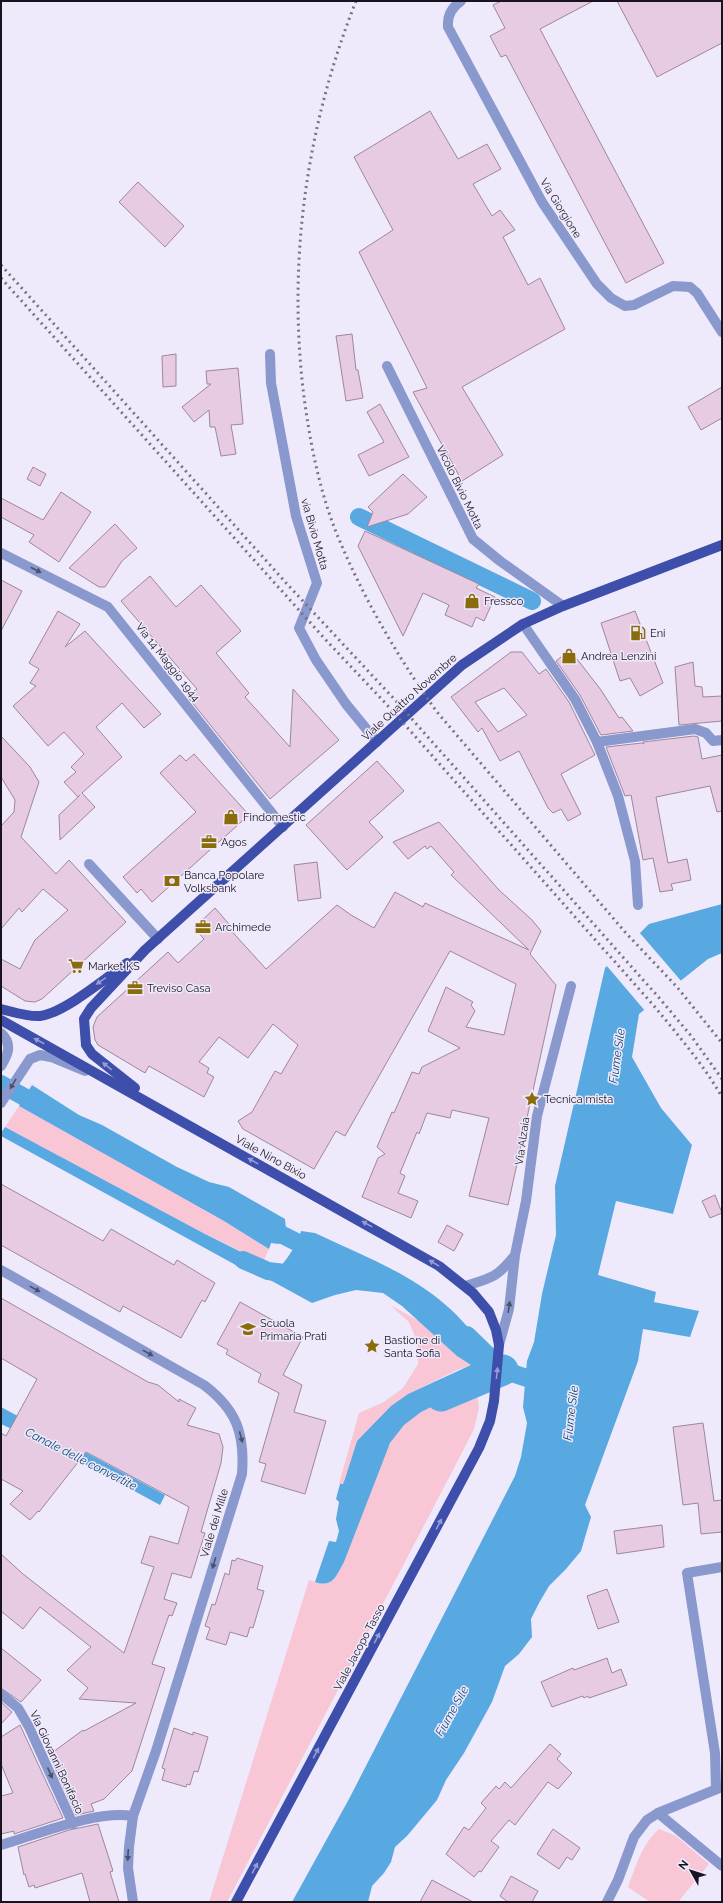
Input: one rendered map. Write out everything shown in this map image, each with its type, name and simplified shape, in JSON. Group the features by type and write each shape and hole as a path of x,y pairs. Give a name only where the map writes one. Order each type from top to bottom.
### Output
{"main road":[{"name":"Viale Quattro Novembre","path":"1,1009 34,1016 41,1016 56,1011 145,950 462,665 523,624 563,606 722,545"},
{"name":"Viale Quattro Novembre","path":"145,950 90,1008 84,1019 84,1036 86,1045 92,1054 159,1108"},
{"name":"Viale Nino Bixio","path":"1,1020 401,1243 439,1266 473,1293 489,1312 496,1330 499,1345"},
{"name":"Viale Jacopo Tasso","path":"236,1902 479,1448 490,1421 494,1401 499,1345"}],"street":[{"name":"Via Giorgione","path":"461,1 451,10 448,19 448,27 542,202 587,271 612,298 625,306 634,305 673,286 690,287 696,293 722,332"},
{"name":"via Bivio Motta","path":"270,354 271,383 296,516 317,583 299,628 316,660 346,704 377,742"},
{"name":"Vicolo Bivio Motta","path":"387,366 472,539 563,606"},
{"name":"Via 14 Maggio 1944","path":"1,553 108,606 283,827"},
{"path":"523,624 575,699 597,742 618,796 633,854 638,905"},
{"path":"597,742 695,729 706,733 713,741 722,740"},
{"path":"89,864 158,939"},
{"name":"Via Alzaia","path":"499,1345 509,1309 515,1255 526,1201 537,1116 571,986"},
{"path":"1,1033 5,1037 9,1046 8,1055 1,1066"},
{"path":"1,1103 25,1064 30,1059 40,1055 51,1057 111,1081"},
{"name":"Via Alzaia","path":"465,1286 493,1277 506,1267 515,1255"},
{"name":"Viale dei Mille","path":"1,1270 204,1385 226,1404 241,1437 244,1451 242,1474 156,1751 134,1816 129,1847 128,1868 134,1902"},
{"path":"607,1902 618,1880 634,1837 639,1828 658,1813 719,1788 687,1573 722,1567"},
{"name":"Via Giovanni Bonifacio","path":"1,1694 18,1708 29,1727 72,1824"},
{"path":"658,1813 722,1866"},
{"path":"1,1845 72,1824 106,1816 134,1816"}],"shaded area":[{"path":"19,1106 224,1221 269,1249 263,1262 205,1234 5,1127"},
{"path":"390,1305 419,1321 457,1356 471,1365 457,1370 408,1394 391,1406 357,1441 346,1479 343,1484 339,1484 359,1413 384,1402 403,1388 418,1364 418,1344 409,1322"},
{"path":"476,1388 479,1408 474,1429 453,1470 227,1902 209,1902 309,1580 327,1583 334,1579 344,1562 378,1468 396,1435 405,1424 430,1407"},
{"path":"659,1829 676,1836 709,1864 678,1902 650,1902 628,1887 644,1848"}],"water":[{"name":"Fiume Sile","path":"722,904 722,953 708,959 639,1014 632,1057 661,1108 692,1145 673,1214 616,1201 598,1275 656,1292 654,1302 699,1311 690,1337 643,1329 638,1361 585,1505 591,1517 581,1551 549,1586 531,1619 532,1637 519,1654 505,1666 492,1702 464,1753 446,1780 437,1800 407,1836 395,1847 391,1862 384,1873 372,1886 368,1902 292,1902 349,1799 515,1476 521,1457 527,1423 523,1407 527,1361 534,1342 542,1294 556,1235 555,1186 605,968 649,924"},
{"path":"32,1085 79,1115 102,1125 177,1167 209,1182 229,1187 285,1219 286,1229 279,1244 271,1243 269,1249 224,1221 19,1106"},
{"path":"5,1127 205,1234 267,1265 262,1273 251,1267 243,1269 1,1136 1,1133"},
{"path":"301,1231 315,1233 384,1265 406,1277 446,1305 464,1323 481,1344 485,1346 480,1383 476,1388 453,1396 421,1412 404,1425 390,1443 344,1562 333,1580 326,1583 315,1582 329,1541 336,1542 339,1531 336,1519 339,1502 336,1499 340,1484 343,1484 345,1479 357,1441 391,1406 408,1394 471,1365 457,1356 402,1306 383,1293 356,1290 312,1303 270,1280 284,1263 296,1244"},
{"name":"Canale delle convertite","path":"1,1407 165,1495 160,1505 68,1455 1,1424"}],"pier":[{"path":"639,932 682,982 646,1012 606,965"}],"building":[{"path":"501,1 593,1 540,29 664,263 626,283 506,55 501,57 490,36 505,28 493,5"},
{"path":"617,1 722,1 722,43 657,77"},
{"path":"430,111 458,159 487,144 501,169 473,184 492,216 500,210 515,230 503,237 528,285 540,278 565,329 462,387 503,455 462,481 413,392 427,388 359,252 393,230 354,157"},
{"path":"138,182 184,226 165,247 119,202"},
{"path":"352,334 356,370 358,370 363,398 346,401 336,336"},
{"path":"176,354 176,386 163,387 162,356"},
{"path":"238,368 243,424 231,425 236,454 221,456 215,427 210,427 209,410 194,422 182,407 211,384 207,384 206,371"},
{"path":"722,387 722,418 701,430 688,407"},
{"path":"380,404 409,457 369,476 358,455 384,442 367,412"},
{"path":"33,467 46,474 40,486 27,479"},
{"path":"403,474 427,497 408,514 367,527 373,512 368,507"},
{"path":"61,492 91,512 59,562 29,542 34,535 1,517 1,498 43,520"},
{"path":"115,524 137,548 122,561 105,587 99,587 69,568"},
{"path":"365,531 479,584 476,588 495,597 484,621 476,617 472,627 445,615 449,605 423,593 403,636 358,546"},
{"path":"150,576 176,607 201,585 241,631 216,653 249,693 245,697 290,747 293,689 339,740 270,799 187,696 197,689 121,601"},
{"path":"1,580 22,591 1,631"},
{"path":"58,611 80,624 65,647 85,631 161,714 144,728 122,703 96,727 122,757 82,793 95,807 60,840 59,815 78,797 64,782 76,772 71,767 84,754 64,732 48,746 13,706 36,686 30,683 39,669 29,663"},
{"path":"635,611 663,683 640,696 630,678 620,681 601,623"},
{"path":"570,650 601,690 619,718 622,717 633,731 601,735 580,695 556,661"},
{"path":"511,652 522,652 539,674 546,669 569,702 595,755 561,774 581,814 568,821 561,809 553,813 548,808 519,751 500,761 482,728 478,732 451,697","holes":["504,688 527,715 498,732 475,702"]},
{"path":"693,662 695,686 702,687 703,697 722,696 722,721 679,725 675,667"},
{"path":"1,736 30,767 39,782 21,837 56,874 69,860 126,922 42,999 35,1002 25,1001 1,986 1,959 20,969 35,940 68,910 43,889 22,912 19,908 1,929 1,826 14,812 15,800 1,777"},
{"path":"694,736 698,737 702,759 722,755 722,811 717,812 710,786 656,797 668,863 687,859 691,880 671,884 673,890 660,892 653,858 643,860 631,795 625,796 606,747 644,744 643,742"},
{"path":"194,754 249,815 152,902 141,889 137,893 123,877 196,812 160,773 180,755 186,761"},
{"path":"377,761 404,791 369,822 383,837 347,870 306,825"},
{"path":"439,822 499,890 532,920 541,931 530,954 556,985 508,1205 469,1196 489,1118 452,1110 450,1118 427,1113 419,1134 417,1132 400,1173 405,1176 398,1193 418,1201 411,1218 362,1197 378,1158 385,1154 377,1147 392,1112 394,1113 412,1072 419,1074 422,1067 460,1048 428,1031 446,987 473,1002 471,1005 475,1011 466,1027 504,1035 516,984 450,951 345,1136 336,1131 314,1169 243,1129 238,1121 252,1112 275,1071 281,1074 298,1045 273,1024 248,1058 219,1037 199,1062 209,1068 207,1073 214,1077 204,1097 149,1066 145,1073 98,1045 95,1040 93,1027 97,1017 168,952 178,963 204,939 194,928 215,908 229,924 227,926 266,969 337,905 374,928 395,892 423,907 425,903 529,950 451,875 454,872 431,846 427,849 425,846 408,859 393,842"},
{"path":"317,862 321,898 298,901 294,865"},
{"path":"1,1184 103,1241 111,1229 174,1265 177,1260 215,1283 205,1302 202,1300 181,1338 123,1306 120,1312 1,1245"},
{"path":"715,1195 722,1213 710,1218 702,1201"},
{"path":"447,1225 463,1234 454,1251 438,1242"},
{"path":"1,1298 148,1382 158,1385 179,1402 179,1399 196,1408 187,1425 219,1434 223,1447 221,1463 201,1532 205,1533 191,1578 172,1573 164,1599 177,1603 172,1616 169,1615 152,1664 165,1668 132,1771 104,1799 91,1804 94,1811 76,1815 49,1755 83,1730 84,1731 136,1703 79,1699 88,1688 67,1670 91,1647 40,1607 23,1629 1,1611 1,1554 23,1574 124,1653 154,1567 141,1563 150,1536 178,1544 189,1507 86,1452 39,1512 38,1511 30,1520 10,1504 23,1491 1,1479 1,1433 6,1436 37,1379 1,1358"},
{"path":"240,1302 303,1337 283,1375 302,1385 294,1412 326,1421 305,1494 261,1481 266,1464 259,1462 279,1393 258,1382 261,1374 226,1354 228,1350 217,1344"},
{"path":"703,1423 714,1501 722,1500 722,1532 701,1534 698,1503 683,1505 673,1427"},
{"path":"662,1525 664,1547 617,1554 614,1531"},
{"path":"237,1558 263,1566 257,1589 264,1591 253,1628 250,1627 247,1637 230,1632 226,1645 206,1639 210,1628 205,1626 212,1604 215,1605 225,1573 229,1575 232,1560 235,1561"},
{"path":"607,1589 619,1622 598,1629 587,1596"},
{"path":"1,1648 41,1680 21,1702 1,1688"},
{"path":"607,1658 612,1673 621,1669 627,1685 589,1698 588,1696 584,1698 583,1696 552,1707 541,1682 573,1668 574,1670"},
{"path":"1,1702 12,1712 1,1724"},
{"path":"20,1725 63,1818 14,1834 14,1831 1,1834 1,1796 13,1793 1,1764 1,1737"},
{"path":"174,1728 193,1735 193,1732 208,1737 198,1772 194,1771 190,1785 187,1784 186,1787 162,1780 165,1769 162,1768"},
{"path":"550,1744 561,1754 557,1759 572,1773 558,1789 548,1782 515,1825 509,1820 491,1841 499,1847 481,1872 479,1871 474,1877 446,1854 464,1827 469,1830 486,1808 481,1803 496,1786 499,1789 505,1782 511,1788"},
{"path":"98,1824 113,1871 110,1872 119,1902 90,1902 82,1873 35,1888 34,1885 29,1887 25,1874 24,1875 18,1847 69,1830"},
{"path":"553,1829 580,1848 572,1860 567,1857 559,1869 537,1854"},
{"path":"511,1876 538,1891 532,1902 508,1902 500,1896"},
{"path":"432,1880 473,1902 420,1902"}],"waterway":[{"path":"359,517 532,601"},
{"path":"1,1084 46,1109"},
{"path":"261,1224 318,1253"},
{"path":"243,1260 268,1271 301,1275"},
{"path":"467,1335 503,1370 548,1385"},
{"path":"441,1396 503,1370"}],"railway":[{"path":"356,1 339,48 325,95 314,143 300,240 298,290 299,339 303,389 315,461 330,515 346,556 381,625 422,691 437,712 625,932 677,987 722,1043"},
{"path":"1,265 288,585 396,701 661,1000 692,1037 722,1079"},
{"path":"1,278 324,638 389,707 654,1006 698,1061 722,1097"}],"place":[{"name":"Fressco","path":"472,601"},
{"name":"Eni","path":"638,633"},
{"name":"Andrea Lenzini","path":"569,656"},
{"name":"Findomestic","path":"231,817"},
{"name":"Agos","path":"209,842"},
{"name":"Banca Popolare Volksbank","path":"172,881"},
{"name":"Archimede","path":"203,927"},
{"name":"Market KS","path":"76,966"},
{"name":"Treviso Casa","path":"135,988"},
{"name":"Tecnica mista","path":"532,1099"},
{"name":"Scuola Primaria Prati","path":"248,1329"},
{"name":"Bastione di Santa Sofia","path":"372,1346"}]}
